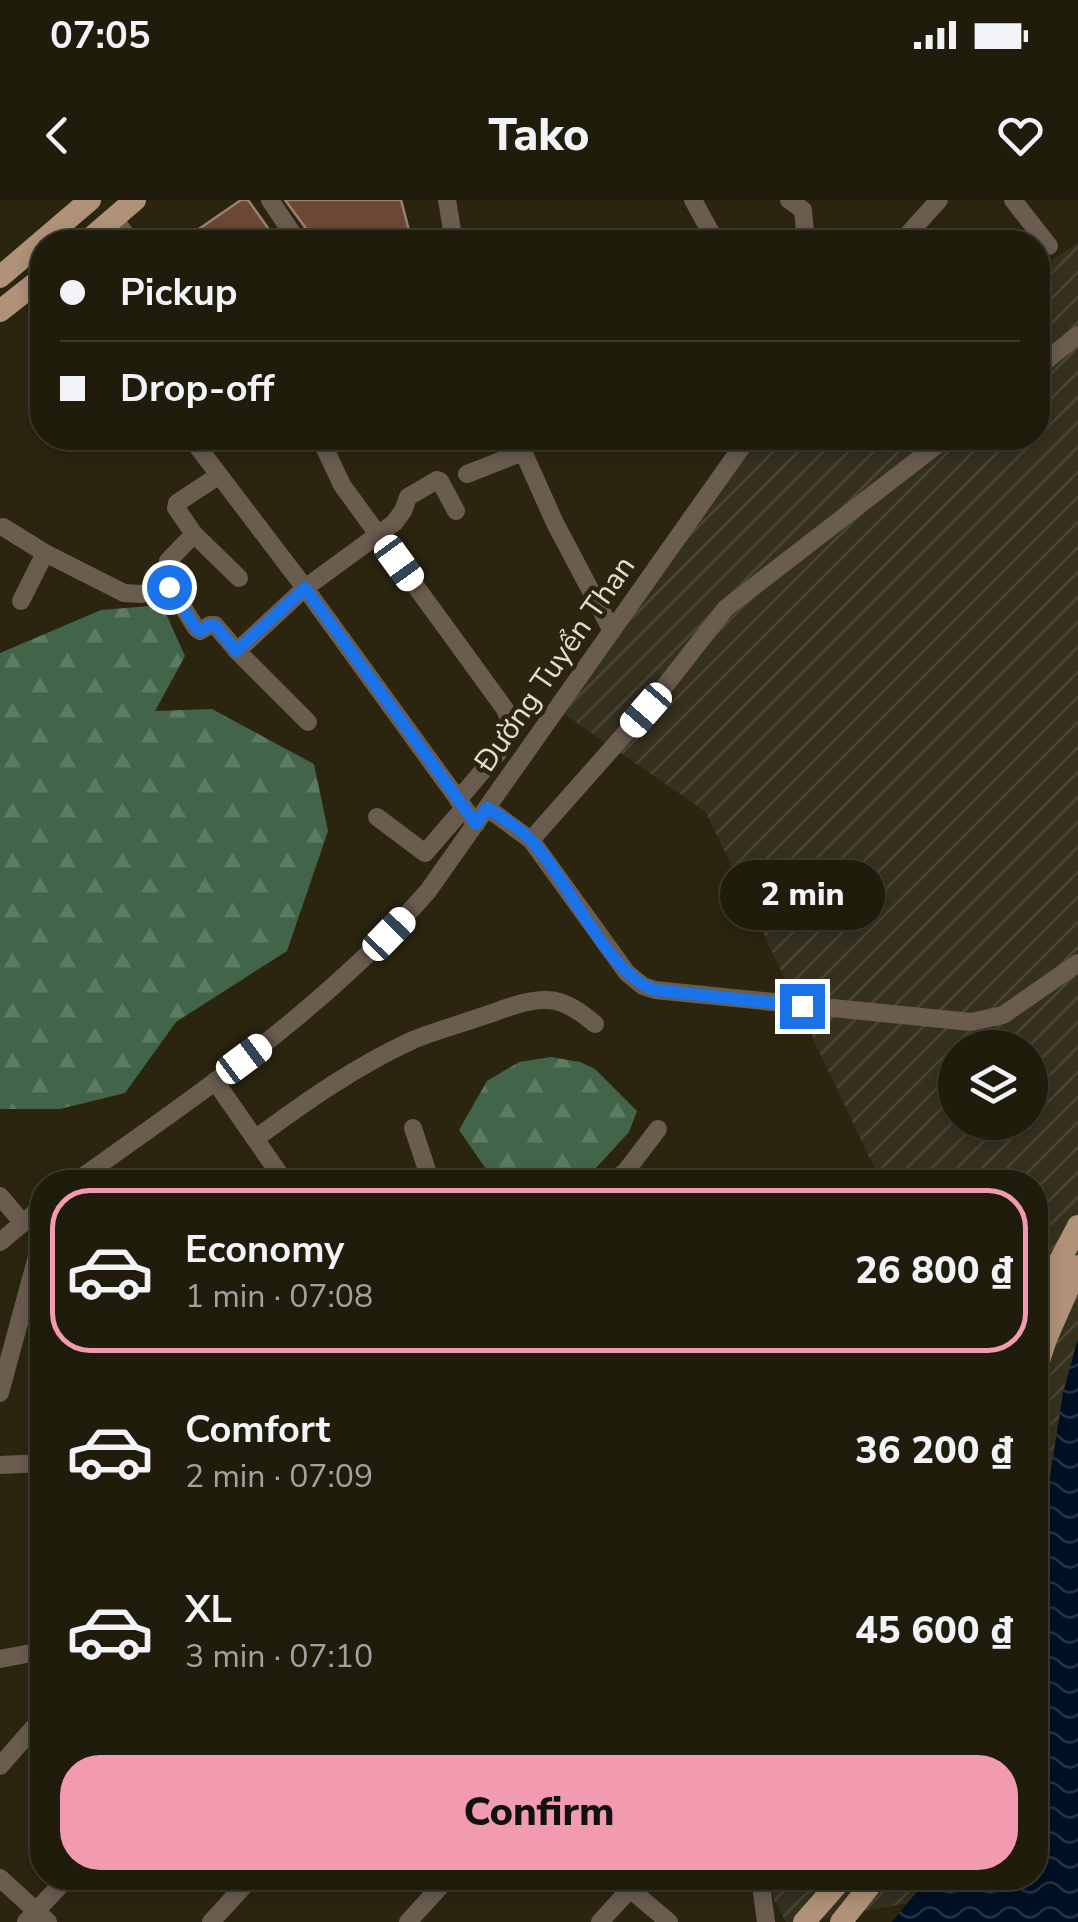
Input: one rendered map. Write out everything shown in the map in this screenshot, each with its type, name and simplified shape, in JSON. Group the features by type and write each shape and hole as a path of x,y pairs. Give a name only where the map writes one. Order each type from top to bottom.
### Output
{"main road":[{"path":"55,230 90,200"},
{"path":"100,230 136,200"},
{"path":"0,277 30,251"},
{"path":"0,312 30,288"},
{"path":"1048,1283 1078,1226"},
{"path":"1048,1334 1078,1266"},
{"path":"804,1922 832,1890"},
{"path":"840,1922 866,1890"}],"street":[{"path":"270,200 290,230"},
{"path":"447,200 452,230"},
{"path":"693,200 710,230"},
{"path":"788,200 804,210 805,230"},
{"path":"912,230 940,200"},
{"path":"1014,200 1036,230"},
{"path":"114,218 122,230"},
{"path":"1050,357 1078,335"},
{"path":"200,450 476,824"},
{"path":"326,450 342,485 510,721 498,752 425,853 377,818"},
{"path":"467,474 511,450"},
{"path":"522,450 554,522 612,631"},
{"name":"Đường Tuyển Than","path":"95,1170 302,1015 369,955 428,892 476,824 491,810 529,749 740,450"},
{"path":"531,840 646,710 726,608 930,450"},
{"path":"218,476 176,506 194,534 239,578"},
{"path":"236,651 305,588 394,522 404,511 408,497 437,480 456,511"},
{"path":"4,527 45,553 124,593 141,594 169,587"},
{"path":"194,534 168,561 169,587 196,628 200,631 215,625 308,722"},
{"path":"21,601 45,553"},
{"path":"506,734 529,749"},
{"path":"491,810 531,840 627,973 655,990 972,1022 1003,1015 1078,962"},
{"path":"255,1139 345,1076 431,1034 547,1000 572,1008 595,1024"},
{"path":"214,1081 277,1170"},
{"path":"414,1128 423,1170"},
{"path":"627,1170 658,1129"},
{"path":"0,1196 23,1223"},
{"path":"0,1242 30,1217"},
{"path":"0,1393 30,1282"},
{"path":"0,1465 30,1464"},
{"path":"0,1659 30,1653"},
{"path":"0,1766 30,1732"},
{"path":"0,1878 36,1918 58,1890"},
{"path":"210,1922 240,1890"},
{"path":"408,1922 437,1890"},
{"path":"600,1922 619,1890"},
{"path":"631,1890 669,1922"},
{"path":"762,1890 766,1922"}],"shaded area":[{"path":"1078,243 1078,1872 1048,1877 1048,1170 875,1170 706,812 564,714 615,633 747,450 1050,450 1050,261"},
{"path":"769,1890 979,1890 786,1922"}],"green space":[{"path":"162,605 185,656 155,711 212,709 314,764 328,831 287,951 176,1022 125,1093 60,1109 0,1109 0,653 101,610"},
{"path":"551,1057 580,1062 595,1069 637,1111 629,1132 596,1168 487,1170 459,1130 487,1081 519,1062"}],"water":[{"path":"1078,1338 1078,1922 892,1922 918,1890 1048,1890 1048,1489 1063,1393"}],"building":[{"path":"241,200 248,200 269,230 197,230"},
{"path":"285,200 401,200 409,230 307,230"}],"route":[{"path":"169,587 196,628 200,631 215,625 236,651 305,588 476,824 487,808 531,840 634,981 655,990 802,1006"}]}
